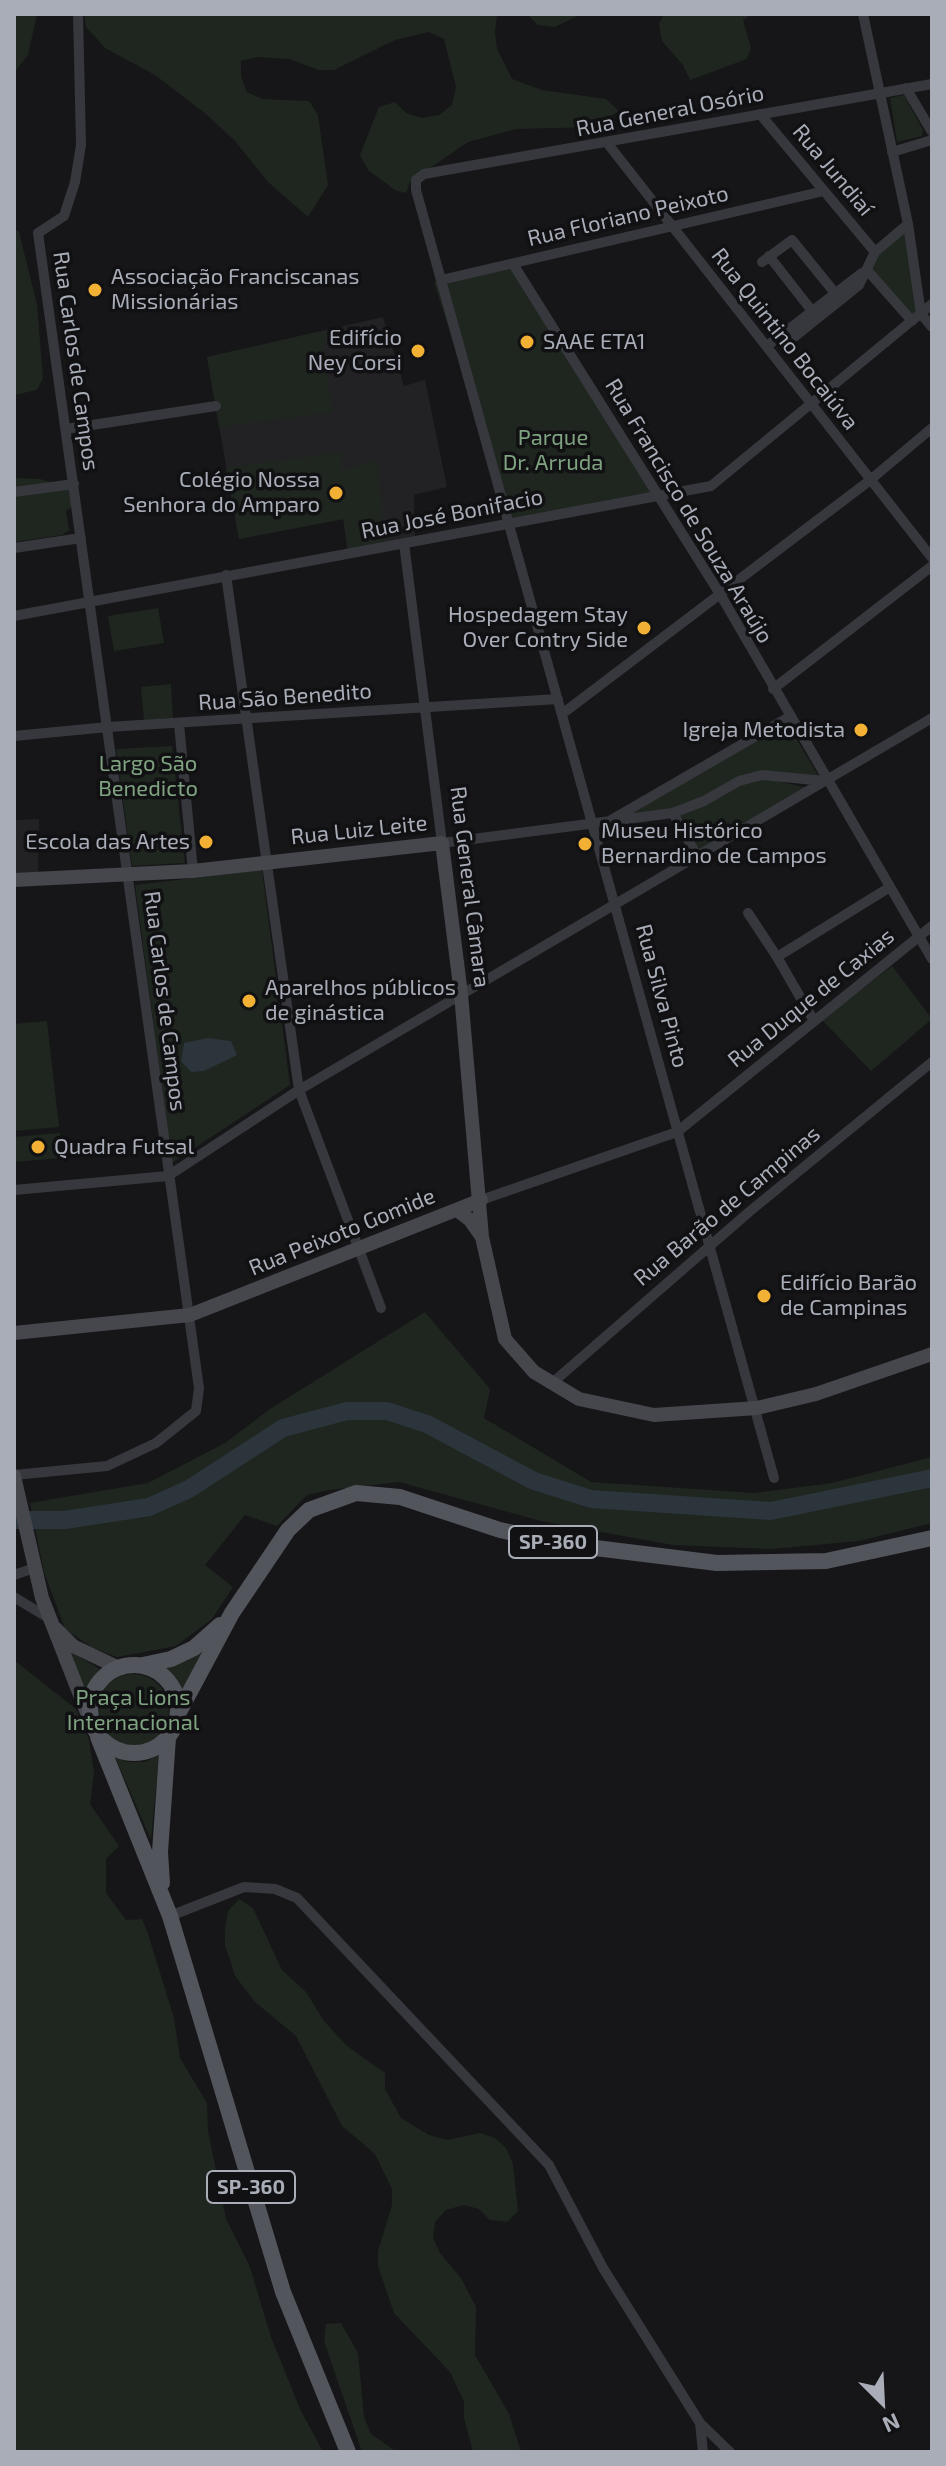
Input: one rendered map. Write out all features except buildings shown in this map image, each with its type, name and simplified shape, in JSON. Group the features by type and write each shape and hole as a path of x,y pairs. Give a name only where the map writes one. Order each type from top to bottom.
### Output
{"main road":[{"name":"SP-360","path":"167,1908 160,1852 168,1738 232,1613 288,1530 309,1510 356,1493 400,1497 500,1530 563,1544 717,1563 826,1561 932,1538"},
{"name":"SP-360","path":"232,1613 194,1648 171,1659 117,1667 96,1684 91,1696 95,1730 167,1908 283,2292 348,2452"},
{"path":"143,1665 166,1677 178,1699 179,1712"},
{"path":"95,1730 125,1753 140,1753 155,1748 168,1738"}],"street":[{"name":"Rua Carlos de Campos","path":"14,1476 107,1466 156,1443 196,1411 199,1388 38,233 64,216 75,182 81,145 78,14"},
{"path":"863,14 908,224 916,318"},
{"name":"Rua General Osório","path":"416,180 424,174 608,144 932,84"},
{"path":"906,88 932,132"},
{"name":"Rua Jundiaí","path":"760,114 875,252"},
{"path":"892,152 932,140"},
{"name":"Rua Quintino Bocaiúva","path":"608,144 932,558"},
{"name":"Rua Silva Pinto","path":"416,180 441,280 774,1478"},
{"name":"Rua Floriano Peixoto","path":"441,280 824,191"},
{"path":"784,345 859,285 875,252 908,224"},
{"path":"812,311 766,259 792,240 835,293"},
{"name":"Rua Francisco de Souza Araújo","path":"513,264 720,594 932,959"},
{"path":"867,270 916,318 932,327"},
{"path":"767,346 867,270"},
{"name":"Rua José Bonifacio","path":"14,616 711,486 932,304"},
{"path":"66,429 216,406"},
{"path":"562,714 869,481 932,428"},
{"path":"14,492 74,484"},
{"path":"14,548 81,538"},
{"name":"Rua General Câmara","path":"404,543 461,994 482,1237 505,1339 518,1357 551,1384 579,1399 654,1415 757,1408 816,1394 932,1354"},
{"path":"773,689 932,566"},
{"path":"226,575 299,1090 381,1308"},
{"name":"Rua São Benedito","path":"14,736 108,727 558,699"},
{"path":"606,823 789,717"},
{"path":"14,1190 168,1176 299,1090 932,718"},
{"path":"179,724 193,871"},
{"name":"Rua Luiz Leite","path":"14,880 193,871 442,843 673,813 704,801 739,781 762,775 827,781"},
{"path":"673,813 697,856"},
{"path":"777,957 890,887"},
{"path":"748,913 814,1021"},
{"name":"Rua Duque de Caxias","path":"677,1132 932,926"},
{"name":"Rua Barão de Campinas","path":"551,1384 711,1245 932,1062"},
{"name":"Rua Peixoto Gomide","path":"14,1333 190,1315 481,1200 677,1132"},
{"path":"457,1210 470,1220 482,1237"},
{"path":"14,1476 34,1568 51,1622 95,1730"},
{"path":"14,1575 34,1568"},
{"path":"14,1597 51,1622 73,1646 117,1667"},
{"path":"167,1908 244,1887 275,1889 297,1898 549,2165 603,2268 700,2423 730,2452"},
{"path":"700,2423 703,2452"}],"shaded area":[{"path":"383,317 404,386 425,380 447,487 414,495 415,541 348,553 343,519 239,539 207,357"},
{"path":"39,819 38,875 14,876 14,820"},
{"path":"208,1038 231,1041 237,1055 204,1071 191,1072 181,1061 184,1043"}],"green space":[{"path":"14,14 37,14 28,55 14,73"},
{"path":"84,14 501,14 497,16 495,32 497,49 512,79 542,90 606,99 619,111 593,127 516,129 468,142 410,182 406,193 395,190 368,170 360,155 379,107 395,102 406,113 422,118 439,115 452,105 456,87 444,39 429,32 395,40 334,70 319,70 289,59 257,57 241,61 241,77 247,92 262,99 309,101 318,115 328,185 308,217 268,182 235,141 206,114 155,75 105,48 86,27"},
{"path":"527,14 581,14 555,27 538,25"},
{"path":"664,14 752,14 743,20 751,48 747,59 690,80 683,65 662,41 659,24"},
{"path":"904,95 923,130 922,136 897,142 890,98"},
{"path":"14,228 19,232 37,305 43,378 37,390 14,395"},
{"path":"909,229 916,311 912,315 868,268 875,252"},
{"name":"Parque Dr. Arruda","path":"512,265 656,494 510,523 434,282"},
{"path":"327,330 323,353 333,412 219,427 207,357"},
{"path":"342,452 341,470 377,461 386,546 348,553 344,519 239,539 226,468"},
{"path":"14,478 40,479 71,488 76,504 66,511 69,530 62,535 14,542"},
{"path":"158,608 164,643 114,651 108,616"},
{"path":"171,684 173,718 144,720 141,687"},
{"path":"786,721 819,777 759,773 674,809 619,818"},
{"name":"Largo São Benedicto","path":"172,746 185,863 132,866 116,749"},
{"path":"763,778 808,788 698,851 677,814 742,784"},
{"path":"262,870 290,1085 172,1163 135,885"},
{"path":"892,966 932,1019 871,1071 822,1020"},
{"path":"47,1021 59,1127 14,1131 14,1024"},
{"name":"Quadra Futsal","path":"60,1133 62,1158 14,1162 14,1137"},
{"path":"425,1312 490,1389 484,1418 591,1482 754,1493 832,1483 932,1457 932,1523 859,1541 771,1549 673,1545 541,1521 399,1482 329,1490 307,1495 277,1526 245,1515 205,1565 233,1587 212,1619 176,1646 117,1657 93,1648 65,1629 44,1572 30,1503 148,1483 225,1443 270,1409"},
{"path":"208,1647 185,1694 176,1678 164,1669"},
{"path":"65,1649 100,1669 84,1691"},
{"path":"14,1660 76,1709 89,1740 94,1773 90,1804 119,1846 106,1859 106,1893 126,1920 142,1919 148,1934 174,2018 180,2058 207,2103 208,2131 226,2219 250,2267 271,2337 300,2409 323,2452 14,2452"},
{"name":"Praça Lions Internacional","path":"133,1674 153,1680 163,1690 169,1710 163,1730 153,1740 133,1746 113,1740 103,1730 97,1710 103,1690 113,1680"},
{"path":"159,1755 151,1840 115,1757 128,1762 145,1762"},
{"path":"239,1899 253,1908 282,1970 306,1992 324,2021 347,2046 385,2073 385,2089 401,2118 429,2135 447,2140 480,2133 495,2138 506,2148 513,2164 518,2211 507,2222 490,2220 479,2209 464,2205 446,2210 435,2222 433,2238 440,2253 461,2278 476,2307 475,2355 509,2414 521,2452 473,2452 464,2418 464,2402 450,2372 394,2313 378,2266 378,2251 392,2205 392,2189 375,2154 342,2126 296,2036 255,2002 235,1976 225,1945 225,1929 228,1911"},
{"path":"341,2323 358,2353 364,2417 371,2434 397,2452 362,2452 324,2341 326,2324"}],"waterway":[{"path":"14,1520 65,1520 149,1507 189,1489 283,1428 347,1411 387,1411 427,1424 534,1481 591,1499 771,1511 932,1478"}],"place":[{"name":"Associação Franciscanas Missionárias","path":"95,290"},
{"name":"SAAE ETA1","path":"527,342"},
{"name":"Edifício Ney Corsi","path":"418,351"},
{"name":"Colégio Nossa Senhora do Amparo","path":"336,493"},
{"name":"Hospedagem Stay Over Contry Side","path":"644,628"},
{"name":"Igreja Metodista","path":"861,730"},
{"name":"Escola das Artes","path":"206,842"},
{"name":"Museu Histórico Bernardino de Campos","path":"585,844"},
{"name":"Aparelhos públicos de ginástica","path":"249,1001"},
{"name":"Quadra Futsal","path":"38,1147"},
{"name":"Edifício Barão de Campinas","path":"764,1296"}]}
